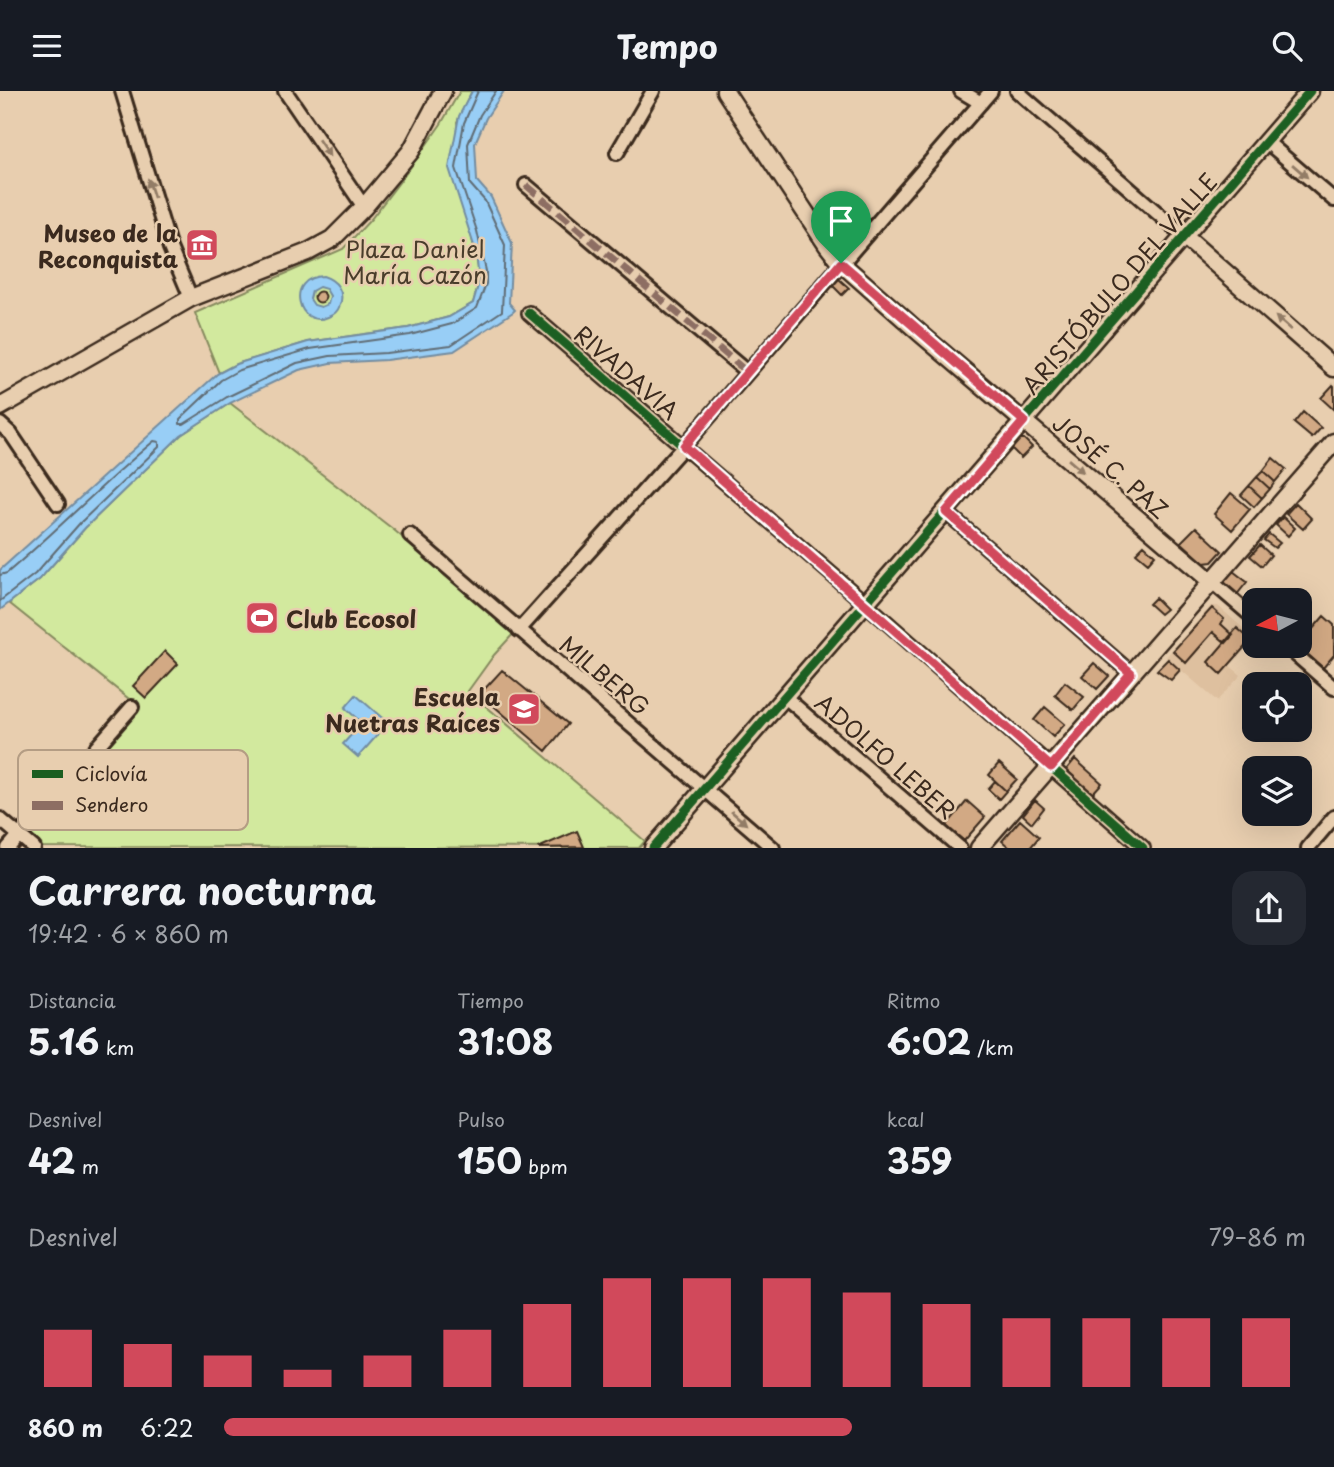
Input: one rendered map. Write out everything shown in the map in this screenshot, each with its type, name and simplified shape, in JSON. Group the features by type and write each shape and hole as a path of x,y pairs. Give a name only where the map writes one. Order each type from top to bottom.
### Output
{"street":[{"path":"122,91 170,248 191,298"},
{"path":"285,91 364,207"},
{"path":"0,408 191,298 332,239 364,207 411,151 443,91"},
{"path":"617,153 653,91"},
{"name":"JOSÉ C. PAZ","path":"725,91 841,263 1242,608"},
{"path":"961,91 981,103"},
{"path":"519,630 684,446 991,91"},
{"path":"1017,91 1334,368"},
{"name":"ARISTÓBULO DEL VALLE","path":"653,848 1310,91"},
{"path":"1267,142 1334,200"},
{"path":"526,185 747,372"},
{"name":"RIVADAVIA","path":"529,313 1143,848"},
{"path":"0,425 10,434 58,504"},
{"path":"979,848 1334,442"},
{"path":"946,512 1131,673"},
{"name":"MILBERG","path":"410,535 773,848"},
{"path":"1300,658 1334,688"},
{"name":"ADOLFO LEBER","path":"785,697 960,848"},
{"path":"94,750 132,707"},
{"path":"1308,848 1334,817"},
{"path":"0,819 34,848"},
{"path":"8,848 23,830"}],"shaded area":[{"path":"1211,606 1218,606 1242,627 1242,650 1229,665 1241,675 1217,701 1166,657"}],"green space":[{"name":"Plaza Daniel María Cazón","path":"460,91 472,91 457,122 471,233 479,272 473,303 449,317 408,328 308,342 236,364 219,373 195,313 343,249 371,219 410,168"},
{"name":"Club Ecosol","path":"230,403 394,530 514,633 468,691 645,841 639,848 41,847 32,839 31,830 248,830 248,750 101,750 139,707 9,603 40,579 85,528 181,435"}],"water":[{"path":"472,91 504,91 486,118 475,143 477,181 491,197 512,243 509,303 515,310 454,351 386,360 330,363 299,370 230,403 181,435 85,528 40,579 0,610 0,570 217,374 236,364 308,342 408,328 449,317 473,303 479,282 476,252 449,168 459,116"},
{"path":"323,276 338,287 341,300 332,315 318,319 303,310 300,293 303,285 311,279","holes":["319,287 326,289 330,296 328,304 321,307 314,305 310,299 312,291"]},
{"path":"356,695 388,723 358,757 343,744 362,723 345,708"}],"building":[{"path":"835,279 839,279 849,288 842,295 831,284"},
{"path":"320,292 324,293 324,301 320,302 316,301 315,297 316,293"},
{"path":"1334,386 1334,410 1321,398"},
{"path":"1303,412 1321,428 1312,438 1294,423"},
{"path":"1016,439 1024,439 1032,447 1021,458 1009,446"},
{"path":"1273,458 1286,469 1275,482 1263,471"},
{"path":"1263,471 1275,482 1270,489 1257,477"},
{"path":"1257,477 1270,489 1262,498 1249,486"},
{"path":"1249,486 1262,498 1254,507 1241,495"},
{"path":"1231,493 1250,509 1232,530 1214,514"},
{"path":"1296,503 1312,519 1303,529 1286,514"},
{"path":"1283,517 1295,528 1288,536 1276,525"},
{"path":"1196,527 1222,551 1212,562 1204,563 1181,542"},
{"path":"1269,534 1280,543 1275,548 1264,540"},
{"path":"1144,545 1155,555 1148,563 1136,553"},
{"path":"1260,545 1271,555 1262,566 1250,556"},
{"path":"1233,571 1247,582 1235,597 1225,589 1225,580"},
{"path":"1155,598 1166,609 1160,614 1149,604"},
{"path":"1212,608 1224,619 1221,624 1233,635 1226,643 1213,632 1186,663 1173,651"},
{"path":"1324,616 1334,625 1334,655 1323,668 1312,658 1312,630"},
{"path":"1237,628 1242,632 1242,650 1221,674 1208,662"},
{"path":"165,651 178,664 146,698 133,686"},
{"path":"1168,659 1180,670 1171,680 1157,670"},
{"path":"1094,663 1109,676 1097,689 1082,676"},
{"name":"Escuela Nuetras Raíces","path":"502,670 568,724 546,751 480,694"},
{"path":"1065,682 1084,697 1073,710 1055,695"},
{"path":"1045,707 1065,724 1053,737 1034,720"},
{"path":"1075,759 1102,783 1092,794 1066,770"},
{"path":"999,763 1017,779 1006,791 989,775"},
{"path":"995,781 1006,791 999,799 988,789"},
{"path":"1035,800 1044,808 1032,823 1023,815"},
{"path":"967,801 985,817 964,841 946,826"},
{"path":"1020,820 1039,837 1030,848 1010,848 1002,841"},
{"path":"577,831 584,847 538,848"}],"marked path":[{"path":"526,185 747,372"}],"cycle path":[{"path":"653,848 1310,91"},
{"path":"529,313 1143,848"}],"place":[{"name":"Museo de la Reconquista","path":"202,245"},
{"name":"Club Ecosol","path":"262,618"},
{"name":"Escuela Nuetras Raíces","path":"524,709"}],"route":[{"path":"841,263 1024,421 946,512 1131,673 1051,767 684,446 841,263"}]}
